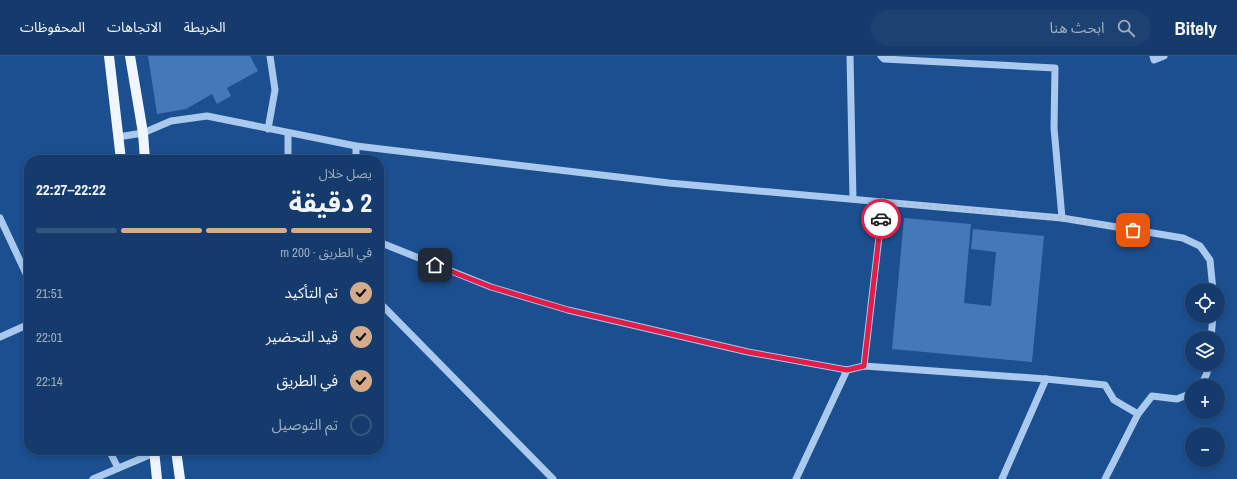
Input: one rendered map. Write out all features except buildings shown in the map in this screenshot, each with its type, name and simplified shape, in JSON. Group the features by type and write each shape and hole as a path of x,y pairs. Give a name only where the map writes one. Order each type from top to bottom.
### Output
{"main road":[{"path":"109,56 120,155"},
{"path":"130,56 143,133 145,155"},
{"path":"154,455 157,479"},
{"path":"177,455 180,479"}],"street":[{"path":"268,129 275,90 270,56"},
{"path":"850,56 853,199"},
{"path":"881,56 884,59 1055,68 1054,128 1062,218"},
{"path":"1154,58 1164,56"},
{"path":"118,137 143,133 171,121 208,116 356,146 669,183 1062,218 1183,238 1200,246 1210,260 1213,283"},
{"path":"288,133 288,155"},
{"path":"356,146 356,155"},
{"path":"864,366 883,202"},
{"path":"1,220 24,269"},
{"path":"384,244 491,287 568,310 748,352 847,370 864,366 1046,379 1105,385 1114,400 1138,414"},
{"path":"384,307 553,479"},
{"path":"0,337 24,326"},
{"path":"796,479 847,370"},
{"path":"1002,479 1046,379"},
{"path":"1106,479 1138,414 1152,396 1177,399 1185,396"},
{"path":"112,455 118,468"},
{"path":"93,479 146,455"}],"way so far":[{"path":"881,219 883,202 1062,218 1133,230"}],"route":[{"path":"435,265 491,287 568,310 748,352 847,370 864,366 881,219"}]}
